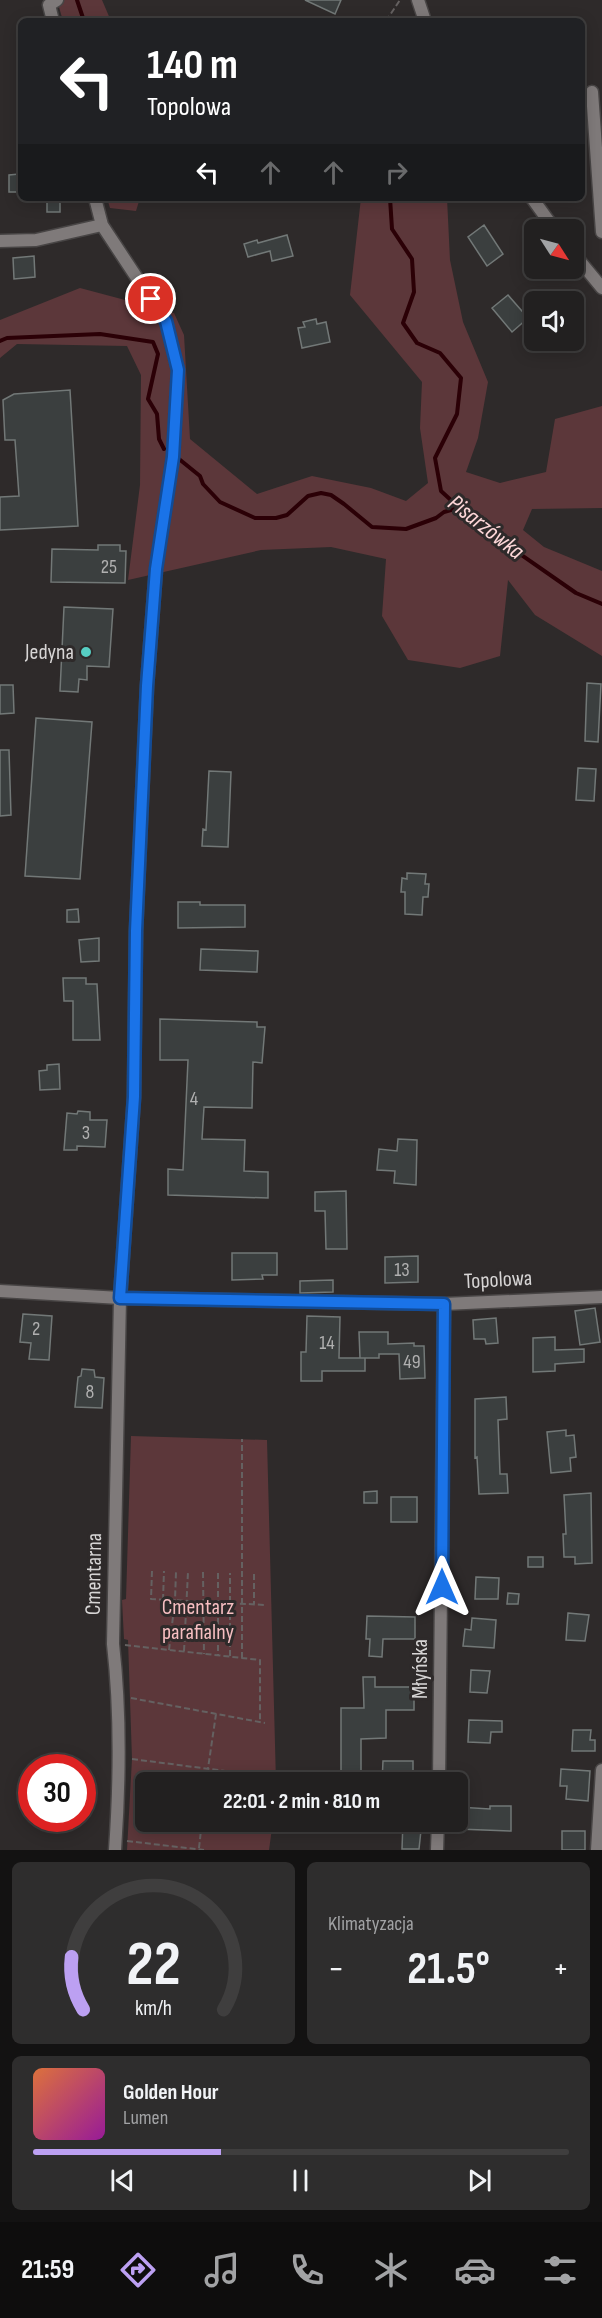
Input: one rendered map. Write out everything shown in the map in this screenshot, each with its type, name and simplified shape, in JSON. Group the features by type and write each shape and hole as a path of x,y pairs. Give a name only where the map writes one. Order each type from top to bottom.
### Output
{"street":[{"path":"52,18 49,5 57,0"},
{"path":"418,0 424,18"},
{"path":"592,92 602,232"},
{"name":"Cmentarna","path":"96,201 102,225 166,321 178,370 173,457 156,569 147,686 136,931 134,1097 120,1298 113,1644 119,1695 120,1771 115,1850"},
{"path":"534,201 547,219"},
{"path":"0,241 36,240 102,225"},
{"path":"584,266 602,288"},
{"name":"Topolowa","path":"0,1291 120,1298 444,1304 602,1297"},
{"name":"Młyńska","path":"439,1772 444,1304"},
{"path":"597,1850 602,1770"},
{"path":"437,1850 438,1832"}],"path":[{"path":"388,18 400,0"},
{"path":"242,1439 242,1658"},
{"path":"152,1571 151,1599 266,1605"},
{"path":"163,1600 164,1571"},
{"path":"169,1650 176,1600 176,1572"},
{"path":"184,1651 188,1572"},
{"path":"203,1572 204,1654"},
{"path":"218,1573 218,1655"},
{"path":"230,1573 230,1656"},
{"path":"254,1574 254,1605"},
{"path":"113,1644 260,1660 260,1722"},
{"path":"119,1695 266,1723"},
{"path":"208,1772 216,1714"},
{"path":"132,1759 232,1772"},
{"path":"198,1849 200,1832"},
{"path":"128,1841 204,1850"}],"green space":[{"path":"57,0 102,0 110,18 62,18"},
{"path":"108,201 139,201 136,211 110,208"},
{"path":"361,201 447,201 450,260 463,322 488,382 478,438 466,472 500,483 546,472 555,419 602,406 602,508 532,509 523,530 544,547 602,571 602,656 535,615 508,580 500,656 460,668 408,660 382,616 386,559 331,547 261,550 128,580 140,485 141,375 127,346 17,344 0,358 0,320 80,288 174,313 184,335 190,439 257,494 312,476 371,488 406,501 428,483 420,428 422,382 350,295"},
{"name":"Cmentarz parafialny","path":"131,1436 267,1440 276,1772 135,1772 135,1832 271,1832 269,1850 127,1850 132,1759 128,1640 124,1639 122,1600 126,1599"}],"building":[{"path":"305,0 341,0 335,14"},
{"path":"18,174 18,192 9,192 9,175"},
{"path":"47,201 60,201 60,212 47,212"},
{"path":"484,225 503,254 487,266 468,237"},
{"path":"287,235 293,256 272,261 270,251 248,257 244,244 257,240 258,243"},
{"path":"34,256 35,277 14,279 13,258"},
{"path":"508,295 524,313 524,322 512,332 492,308"},
{"path":"316,319 317,324 326,322 330,342 302,348 298,328 305,327 303,322"},
{"path":"70,390 78,526 0,530 0,497 19,496 15,440 5,440 3,400 14,394"},
{"path":"98,545 120,545 120,551 126,551 125,583 51,582 52,549 98,550"},
{"name":"Jedyna","path":"64,607 113,609 109,667 87,666 87,680 79,679 78,692 60,691"},
{"path":"587,683 601,684 598,742 585,741"},
{"path":"0,685 13,685 14,713 0,714"},
{"path":"36,718 92,722 80,879 25,876"},
{"path":"0,750 9,750 11,815 0,816"},
{"path":"578,768 596,769 594,801 576,800"},
{"path":"209,771 231,772 228,847 202,846 203,829 206,830"},
{"path":"407,873 426,874 425,884 429,884 428,897 423,897 422,915 405,914 405,892 401,892 402,878 407,879"},
{"path":"178,902 200,902 200,905 245,905 245,927 178,928"},
{"path":"78,909 79,922 67,922 67,910"},
{"path":"99,938 99,961 81,962 79,940"},
{"path":"201,949 258,951 257,972 200,970"},
{"path":"63,978 86,978 86,984 97,984 100,1040 73,1040 73,1001 64,1001"},
{"path":"160,1019 257,1022 257,1027 265,1027 262,1063 253,1062 252,1108 204,1107 202,1139 245,1140 244,1171 268,1172 268,1198 168,1195 168,1169 183,1170 188,1060 160,1060"},
{"path":"59,1064 60,1089 40,1090 39,1071 47,1070 47,1065"},
{"path":"78,1111 90,1112 90,1120 107,1120 105,1147 77,1146 77,1150 64,1150 67,1113 77,1114"},
{"path":"398,1139 417,1140 416,1185 394,1183 395,1171 377,1170 379,1149 397,1151"},
{"path":"346,1191 347,1249 326,1249 325,1211 315,1211 315,1192"},
{"path":"232,1253 277,1253 277,1275 262,1275 263,1279 232,1280"},
{"path":"418,1256 418,1282 385,1283 385,1257"},
{"path":"333,1280 333,1292 300,1293 300,1281"},
{"path":"595,1308 600,1342 580,1345 575,1311"},
{"path":"23,1314 52,1316 49,1360 29,1359 31,1343 20,1342"},
{"path":"307,1316 340,1317 339,1358 365,1358 365,1371 322,1371 322,1381 301,1381 301,1352 306,1352"},
{"path":"496,1318 498,1343 486,1344 485,1339 474,1339 473,1320"},
{"path":"359,1332 388,1332 388,1344 414,1343 414,1346 424,1346 425,1378 400,1379 399,1354 379,1354 379,1358 360,1358"},
{"path":"555,1337 555,1350 584,1349 584,1362 555,1364 555,1371 533,1372 533,1338"},
{"path":"82,1369 94,1370 95,1377 104,1378 102,1408 75,1407 78,1377 81,1376"},
{"path":"506,1397 507,1419 498,1420 500,1474 507,1474 508,1493 479,1494 477,1457 475,1458 475,1399"},
{"path":"566,1430 566,1436 574,1435 576,1457 570,1458 571,1471 551,1473 547,1432"},
{"path":"377,1491 377,1503 364,1503 364,1492"},
{"path":"591,1493 592,1563 575,1564 575,1557 564,1557 563,1534 566,1534 564,1495"},
{"path":"391,1497 417,1497 417,1522 391,1522"},
{"path":"528,1557 543,1557 543,1567 528,1567"},
{"path":"476,1577 499,1578 498,1599 475,1599"},
{"path":"508,1593 519,1594 518,1604 507,1604"},
{"path":"568,1613 589,1615 585,1641 566,1640"},
{"path":"367,1616 415,1617 415,1639 383,1639 382,1657 369,1656 370,1639 366,1639"},
{"path":"472,1618 496,1620 494,1648 463,1646 465,1629 471,1630"},
{"path":"471,1670 490,1671 487,1693 470,1692"},
{"path":"363,1677 375,1677 375,1687 414,1687 414,1710 386,1710 386,1738 361,1739 361,1772 341,1772 341,1708 364,1708"},
{"path":"469,1720 502,1721 502,1732 491,1732 490,1743 468,1742"},
{"path":"573,1730 591,1730 590,1740 595,1740 595,1751 572,1751"},
{"path":"383,1761 413,1761 413,1772 382,1772"},
{"path":"561,1769 590,1771 588,1801 566,1799 567,1786 560,1786"},
{"path":"490,1806 511,1806 511,1831 468,1829 468,1808 490,1809"},
{"path":"562,1831 585,1831 585,1850 562,1850"},
{"path":"403,1832 421,1832 419,1849 402,1849"}],"waterway":[{"name":"Pisarzówka","path":"77,0 83,18"},
{"name":"Pisarzówka","path":"390,201 392,229 412,259 414,292 403,323 417,343 440,353 461,378 457,414 435,458 441,491 477,524 576,593 602,604"},
{"path":"0,341 7,338 100,334 153,342 158,354 148,399 157,414 159,439 164,449"},
{"path":"179,459 200,476 203,484 220,502 255,518 276,518 287,515 308,496 321,493 331,495 372,527 406,529 458,508"}],"place":[{"name":"Jedyna","path":"86,652"}],"route":[{"path":"151,299 166,321 178,370 173,457 156,569 147,686 136,931 134,1097 120,1298 444,1304 442,1587"}]}
